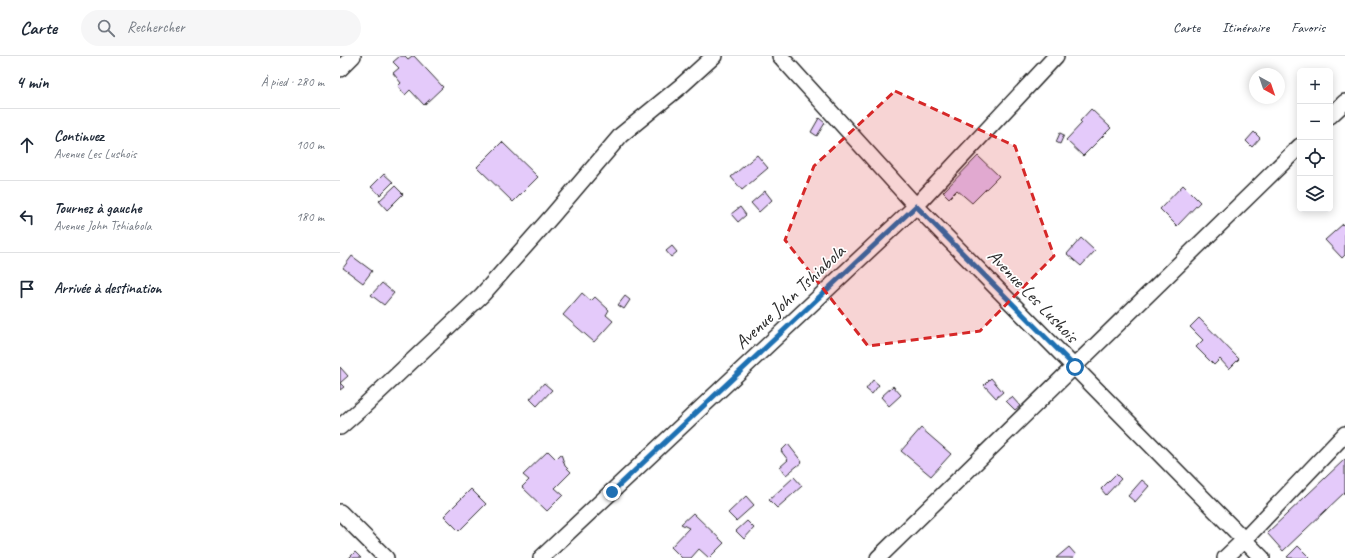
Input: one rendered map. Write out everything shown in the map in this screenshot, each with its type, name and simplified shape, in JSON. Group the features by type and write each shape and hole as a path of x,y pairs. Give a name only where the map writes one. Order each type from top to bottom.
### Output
{"street":[{"path":"340,69 354,56"},
{"path":"340,428 482,295 621,135 681,86 714,56"},
{"name":"Avenue Les Lushois","path":"780,56 916,206 1262,558"},
{"name":"Avenue John Tshiabola","path":"541,558 916,206 1056,56"},
{"path":"1333,113 1345,102"},
{"path":"878,558 1297,149"},
{"path":"1225,558 1345,434"},
{"path":"340,512 386,558"}],"highlighted area":[{"path":"895,91 1015,146 1054,256 980,331 868,346 785,240 814,166"}],"building":[{"path":"400,56 405,56 408,59 414,56 443,87 424,105 410,90 405,95 398,86 401,83 393,73 399,68 393,62"},
{"path":"1091,109 1111,128 1083,156 1066,140 1082,123 1080,121"},
{"path":"819,118 825,123 817,136 811,132"},
{"path":"1254,132 1260,138 1252,147 1246,141"},
{"path":"1060,133 1064,135 1060,144 1056,142"},
{"path":"502,142 538,177 513,202 477,167"},
{"path":"757,155 768,168 742,190 731,177"},
{"path":"978,156 999,176 972,203 957,190 949,198 943,192"},
{"path":"384,174 393,182 380,195 371,187"},
{"path":"1183,185 1200,202 1177,226 1160,209"},
{"path":"395,186 403,194 387,210 379,201"},
{"path":"765,191 772,200 759,212 751,203"},
{"path":"740,207 746,215 738,222 731,214"},
{"path":"1343,224 1345,226 1345,255 1342,258 1325,240"},
{"path":"1081,238 1095,251 1081,266 1067,254"},
{"path":"672,246 677,252 671,257 666,251"},
{"path":"352,256 372,271 363,283 343,268"},
{"path":"382,283 394,293 384,305 371,295"},
{"path":"582,293 591,301 595,297 609,310 606,315 613,321 594,342 563,315"},
{"path":"625,296 630,300 624,309 618,305"},
{"path":"1199,318 1239,359 1229,369 1220,359 1214,365 1196,347 1203,340 1190,327"},
{"path":"340,367 348,376 340,383"},
{"path":"991,378 1003,392 996,398 984,385"},
{"path":"873,380 879,385 872,394 866,389"},
{"path":"340,383 344,387 340,390"},
{"path":"544,383 552,390 537,406 530,399"},
{"path":"893,386 901,395 889,406 881,397"},
{"path":"1012,397 1020,406 1015,410 1006,401"},
{"path":"921,428 951,454 931,476 901,451"},
{"path":"788,444 802,462 786,475 780,467 788,460 781,451"},
{"path":"548,451 556,459 561,454 565,466 571,472 555,488 563,495 547,511 522,487 529,480 523,475"},
{"path":"1345,459 1345,492 1283,551 1267,533"},
{"path":"1116,474 1121,479 1106,495 1101,489"},
{"path":"794,477 802,486 777,508 769,500"},
{"path":"1142,480 1149,486 1135,502 1128,496"},
{"path":"471,489 486,504 459,531 444,516"},
{"path":"746,496 754,505 736,521 728,513"},
{"path":"693,513 724,543 709,558 699,549 691,558 682,558 671,547 689,528 681,524"},
{"path":"747,521 754,528 744,539 736,531"},
{"path":"1298,546 1310,558 1287,557"},
{"path":"1069,547 1076,555 1073,558 1056,558"},
{"path":"355,552 361,558 349,558"}],"route":[{"path":"612,492 916,206 1075,367"}]}
